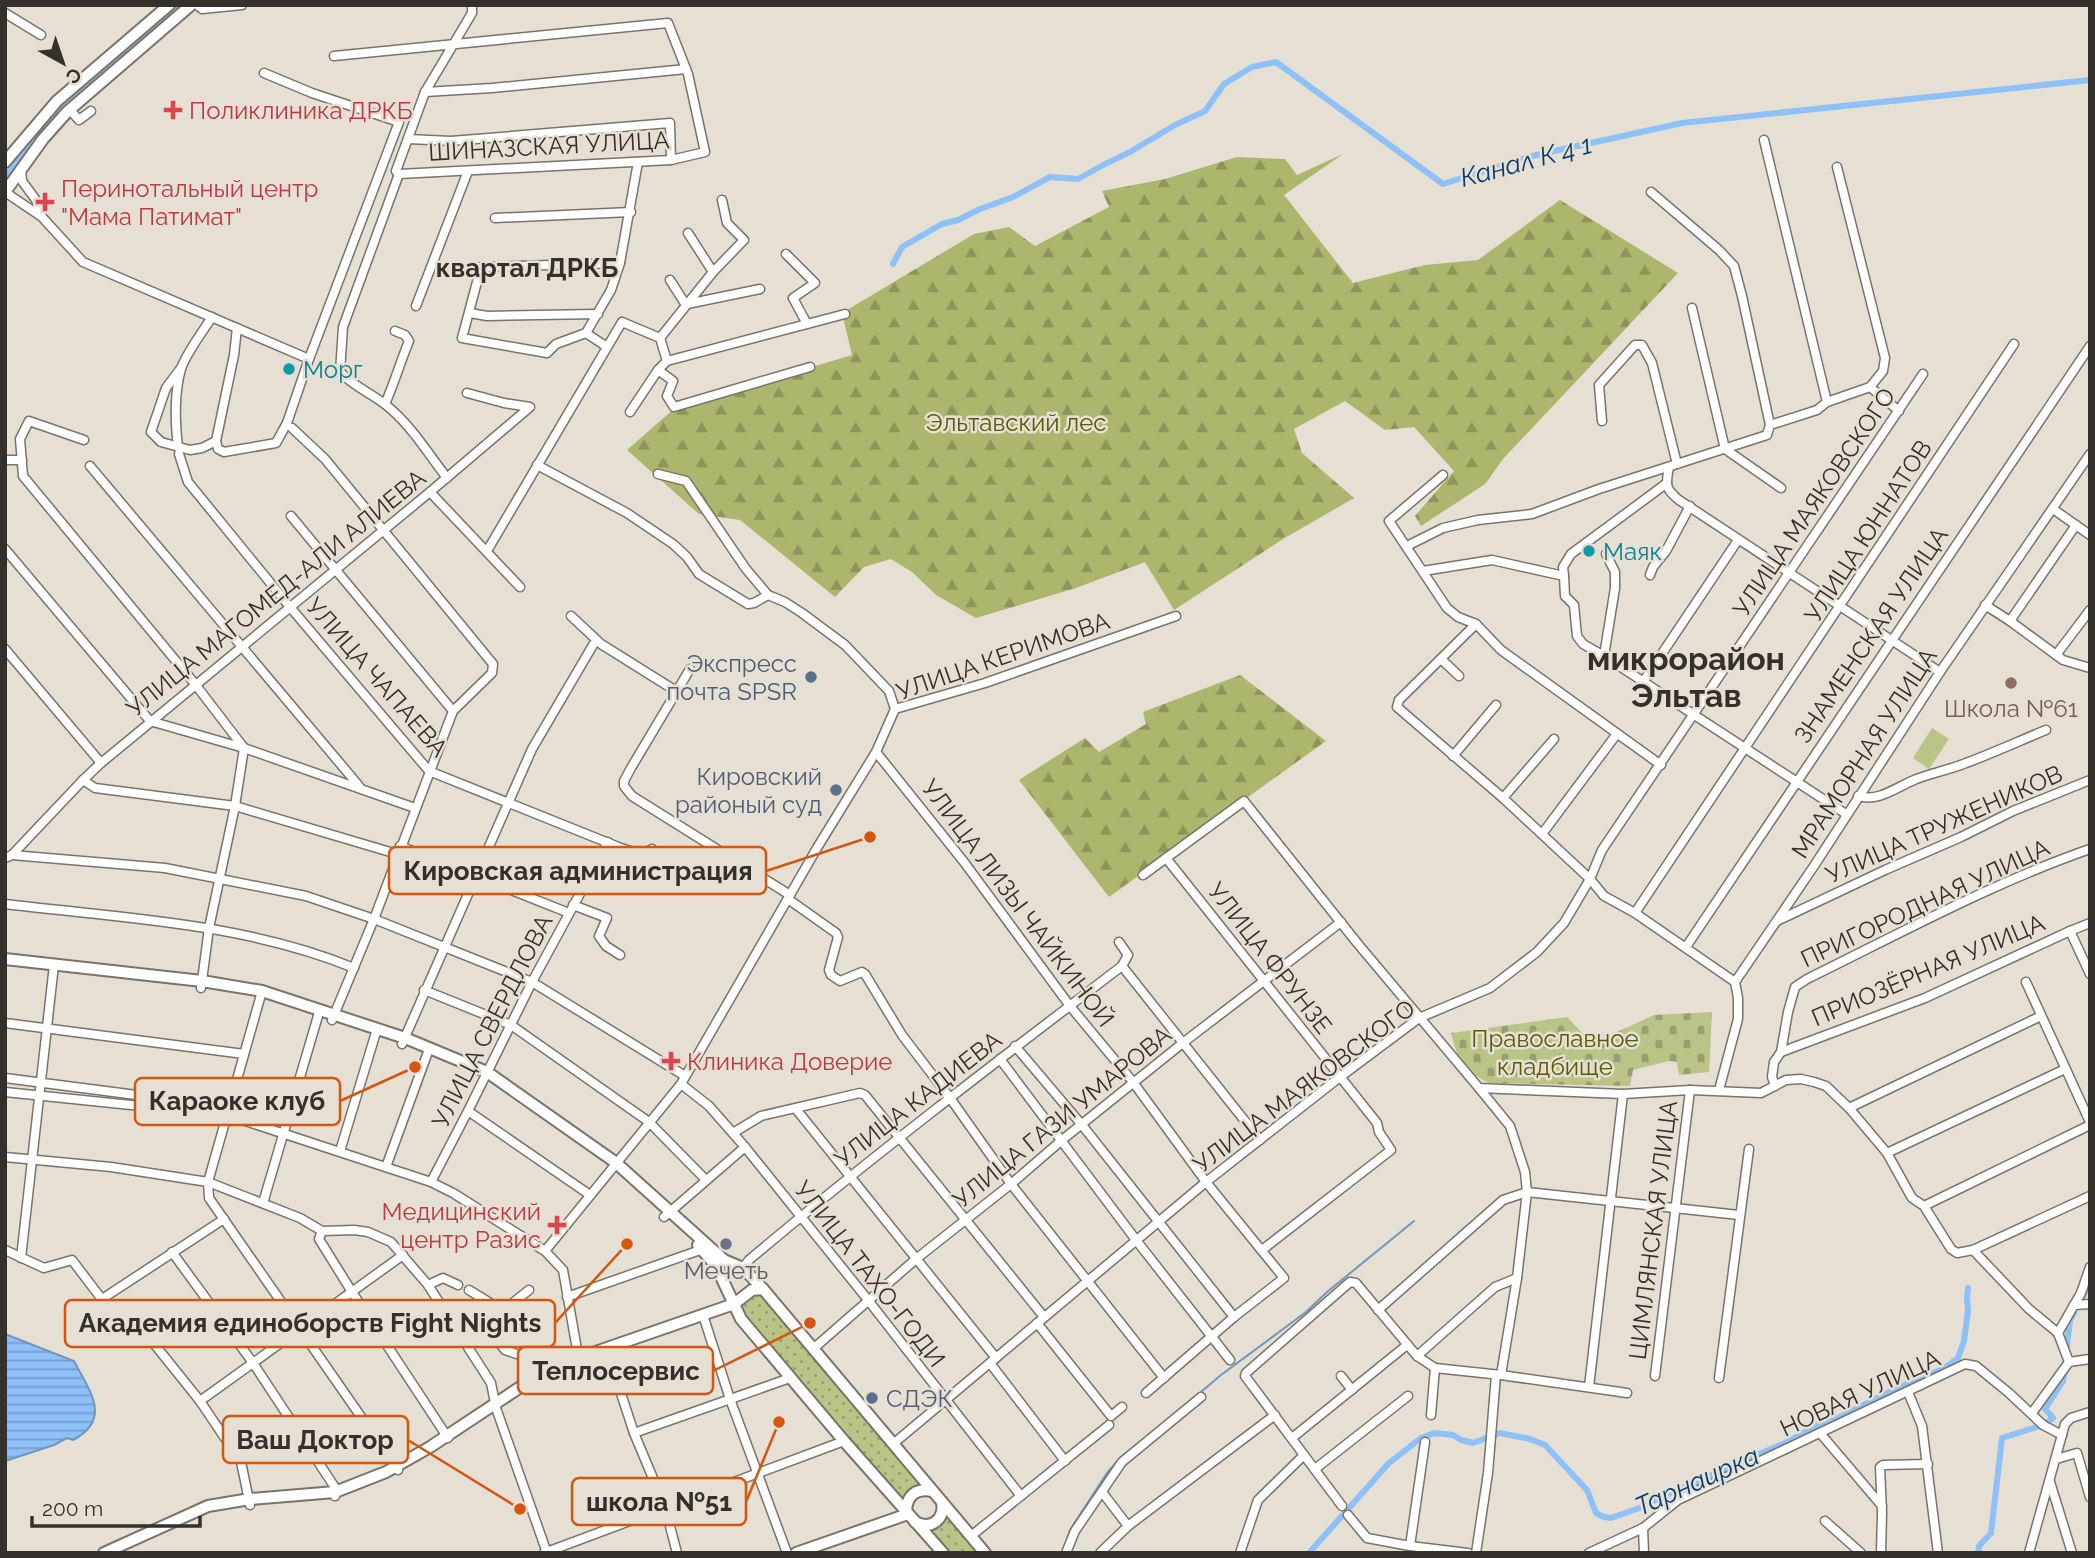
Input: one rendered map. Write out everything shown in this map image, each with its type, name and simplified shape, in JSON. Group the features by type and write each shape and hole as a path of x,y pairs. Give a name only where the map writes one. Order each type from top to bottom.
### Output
{"main road":[{"path":"5,162 57,102 169,5"},
{"path":"5,192 49,132 191,5"},
{"path":"5,959 53,968"},
{"path":"5,965 53,968 261,994 403,1041 485,1075 613,1165 703,1249 716,1266 741,1319 943,1553"},
{"path":"667,1214 724,1260 743,1268 763,1289 985,1553"},
{"path":"104,1553 208,1506 335,1494 397,1468 538,1379 579,1360 734,1305 752,1290 763,1289"},
{"path":"932,1491 924,1489 910,1496 906,1503 910,1516 922,1525 936,1522 941,1517 942,1502"},
{"path":"117,1553 209,1511 250,1502"},
{"path":"796,1553 910,1516"},
{"path":"816,1553 910,1516"}],"street":[{"path":"197,5 202,9 242,5"},
{"path":"447,478 418,436 386,404 345,377 340,372 340,367 343,327 425,92 472,13 472,5"},
{"path":"5,13 41,35"},
{"path":"334,56 668,23 686,69 425,92"},
{"name":"ШИНАЗСКАЯ УЛИЦА","path":"397,173 671,160 705,152 686,69"},
{"path":"237,328 216,440 218,449 224,452 276,443 287,422 399,122 312,93 264,73"},
{"path":"71,110 79,120 91,111"},
{"path":"408,139 451,141 670,122 671,160"},
{"path":"1764,140 1827,401"},
{"path":"620,263 481,267 462,338 547,353 556,344 586,334 611,290 620,263 638,162"},
{"path":"1770,425 1817,410 1827,401 1870,387 1883,371 1885,358 1837,167"},
{"path":"21,168 22,181 36,200 42,217"},
{"path":"416,306 468,171"},
{"path":"5,192 42,217 83,262 309,359"},
{"path":"1407,546 1443,528 1478,520 1532,514 1599,489 1767,435 1770,425 1734,266 1651,192"},
{"path":"660,338 713,272 744,240 727,223 722,200"},
{"path":"495,218 631,212"},
{"path":"688,233 713,272"},
{"path":"786,254 815,283 793,298 807,324"},
{"path":"670,280 687,304"},
{"path":"687,304 760,289"},
{"path":"1692,308 1725,449 1781,488"},
{"path":"470,313 486,316 598,314"},
{"path":"631,412 667,361 845,314"},
{"path":"212,317 166,388 151,432 161,442 178,450 202,449 216,440"},
{"path":"486,551 622,322 660,338"},
{"path":"386,404 396,383 398,369 409,341 405,335 395,331"},
{"path":"586,334 607,347"},
{"path":"660,338 667,361"},
{"name":"УЛИЦА ЮННАТОВ","path":"1636,913 2014,344"},
{"path":"1602,421 1599,385 1635,345 1642,345 1652,363 1673,465 1667,483 1668,490 1787,573 1940,672"},
{"name":"ЗНАМЕНСКАЯ УЛИЦА","path":"1686,947 2090,346"},
{"path":"659,370 673,381 667,396 674,407 810,367"},
{"path":"178,450 177,400 181,368"},
{"name":"УЛИЦА МАЯКОВСКОГО","path":"893,1444 1206,1182 1340,1077 1419,1018 1490,988 1537,952 1564,923 1590,879 1602,850 1923,374"},
{"path":"1870,387 1899,411"},
{"name":"УЛИЦА МАГОМЕД-АЛИ АЛИЕВА","path":"8,856 83,780 150,721 530,407 467,393"},
{"path":"84,440 29,421 20,439 23,476 195,684 244,748 235,806 209,928 202,985"},
{"path":"292,428 325,459 494,668 453,711 374,919 333,1017"},
{"name":"УЛИЦА ЧАПАЕВА","path":"178,450 188,482 289,607 429,771 638,853 652,849"},
{"name":"МРАМОРНАЯ УЛИЦА","path":"1735,982 1985,605 2090,454"},
{"path":"5,460 22,460"},
{"path":"537,465 627,513 673,544 699,574 748,604 768,595"},
{"path":"90,466 361,788"},
{"path":"658,474 686,481 746,569 768,595 802,613 845,645 889,691 895,709"},
{"path":"1443,475 1389,521 1447,608 1458,617 1476,624 1501,650 1661,765"},
{"path":"1667,483 1571,554 1563,568 1565,596 1574,605 1577,636 1583,644 1846,814"},
{"path":"430,492 520,587"},
{"path":"1650,575 1690,506"},
{"path":"2053,509 2090,535"},
{"path":"291,516 453,711"},
{"path":"2010,621 2076,525"},
{"path":"1643,682 1738,540"},
{"path":"5,549 150,721 244,748 415,808"},
{"path":"1604,656 1615,588 1615,572 1606,554"},
{"path":"1423,571 1492,560 1564,576"},
{"path":"1985,605 2063,660 2090,667"},
{"path":"2056,655 2090,610"},
{"path":"571,616 587,628 601,644 676,691"},
{"name":"УЛИЦА КЕРИМОВА","path":"545,1251 683,1080 876,752 895,709 985,683 1176,616"},
{"path":"1476,624 1399,700 1397,707 1503,798 1590,879 1604,896 1636,913 1735,982 1738,1018 1719,1090"},
{"path":"403,1041 531,749 593,645"},
{"path":"5,649 101,764"},
{"path":"1441,659 1460,677"},
{"path":"690,669 624,781 626,792 789,897 836,933 838,937 829,970 831,975 840,981 857,972 865,974 902,1035 1011,1184 1164,1378"},
{"path":"1453,756 1496,705"},
{"path":"1858,796 1875,797 1893,792 1913,780 1965,763 2046,730"},
{"path":"1542,834 1616,735"},
{"path":"1503,798 1554,739"},
{"name":"УЛИЦА ЛИЗЫ ЧАЙКИНОЙ","path":"876,752 964,862 1070,1006 1133,1082 1206,1182 1284,1278 1234,1317"},
{"path":"83,780 95,788 235,806 399,850 607,919 599,936 606,946 620,955"},
{"name":"УЛИЦА ТРУЖЕНИКОВ","path":"1776,921 2013,811 2090,780"},
{"path":"1143,875 1244,801 1510,1126 1525,1172 1527,1192 1517,1278 1498,1375 1476,1553"},
{"name":"УЛИЦА СВЕРДЛОВА","path":"431,1182 532,982 608,842"},
{"name":"ПРИГОРОДНАЯ УЛИЦА","path":"1775,1086 1772,1072 1774,1062 1781,1052 1795,987 1978,896 2090,849"},
{"name":"УЛИЦА ТАХО-ГОДИ","path":"8,856 165,868 306,896 374,919 532,982 683,1080 709,1106 869,1300 1021,1496"},
{"name":"УЛИЦА ФРУНЗЕ","path":"1166,858 1377,1123 1378,1132 1389,1147 1390,1152 1262,1250"},
{"path":"5,904 209,928 317,953 354,968"},
{"name":"УЛИЦА ГАЗИ УМАРОВА","path":"813,1349 916,1259 1133,1082 1341,922"},
{"name":"ПРИОЗЁРНАЯ УЛИЦА","path":"1781,1052 1925,998 2090,923"},
{"path":"2070,931 2090,974"},
{"path":"1119,942 1128,955 1122,966 1260,1140"},
{"name":"УЛИЦА КАДИЕВА","path":"743,1268 801,1217 1015,1046 1122,966"},
{"path":"21,1258 53,968"},
{"path":"1924,1206 2090,1124 2026,982"},
{"path":"424,990 511,1026 649,1122 706,1180"},
{"path":"261,994 208,1182 209,1198 397,1468"},
{"path":"263,1203 319,1012"},
{"path":"1849,1108 2041,1016"},
{"path":"5,1023 244,1054"},
{"path":"341,1152 375,1032"},
{"path":"1015,1046 1082,1125 1234,1317 1146,1393"},
{"path":"386,1167 428,1051"},
{"path":"1000,1059 1230,1360"},
{"path":"1887,1153 2066,1069"},
{"path":"5,1078 198,1103 431,1182 545,1251 564,1270 579,1360"},
{"path":"1479,1088 1623,1094 1690,1090 1761,1093 1786,1080 1801,1079 1826,1086 1849,1108 1887,1153 1906,1191 1917,1203 1924,1206 1951,1249 1957,1253 1973,1250 2090,1196"},
{"name":"ЦИМЛЯНСКАЯ УЛИЦА","path":"1655,1376 1690,1090"},
{"path":"5,1092 227,1115"},
{"path":"733,1133 761,1116 860,1093 865,1095 1041,1320 1110,1420"},
{"path":"1589,1387 1623,1094"},
{"path":"796,1109 916,1259 1065,1461"},
{"path":"468,1111 590,1195"},
{"path":"667,1214 745,1147"},
{"path":"1719,1378 1749,1149"},
{"path":"5,1157 111,1167 208,1182 300,1217 322,1231 368,1232 391,1242 428,1285 491,1383 495,1406 546,1552 844,1441"},
{"path":"1378,1310 1503,1200 1527,1192 1740,1215"},
{"path":"102,1299 223,1219"},
{"path":"322,1231 319,1239 447,1437"},
{"path":"567,1297 703,1249"},
{"path":"5,1250 44,1268 72,1260 126,1331 147,1335 200,1401 241,1462 250,1502"},
{"path":"1973,1250 2029,1309 2058,1333 2069,1362"},
{"path":"172,1252 253,1363 334,1486 335,1494"},
{"path":"200,1401 352,1292 400,1252"},
{"path":"2058,1333 2080,1305 2090,1267"},
{"path":"428,1285 443,1278 458,1285"},
{"path":"1417,1356 1495,1287 1517,1278"},
{"path":"1342,1506 1247,1378 1246,1373 1350,1282 1356,1283 1417,1356 1436,1368 1627,1393"},
{"path":"469,1290 503,1311"},
{"path":"529,1290 485,1325 505,1350 528,1358 538,1379"},
{"path":"703,1316 730,1399 787,1553"},
{"path":"1292,1438 1407,1345"},
{"path":"606,1350 634,1433 665,1507 677,1553"},
{"path":"2032,1413 2069,1362 2090,1359"},
{"name":"НОВАЯ УЛИЦА","path":"1589,1553 1643,1528 1678,1500 1965,1364 1976,1366 2043,1425 2062,1435"},
{"path":"1431,1415 1436,1368"},
{"path":"1341,1376 1352,1390"},
{"path":"634,1433 790,1378"},
{"path":"1908,1392 1922,1426 1938,1553"},
{"path":"1315,1469 1408,1396"},
{"path":"1066,1553 1075,1531 1122,1462 1201,1397"},
{"path":"971,1536 1065,1461 1122,1407"},
{"path":"2029,1553 2065,1424 2071,1418 2090,1412"},
{"path":"1100,1553 1128,1526 1275,1415"},
{"path":"1820,1433 1882,1506"},
{"path":"1410,1546 1425,1442"},
{"path":"2056,1459 2077,1452 2090,1497"},
{"path":"1240,1553 1258,1500 1304,1455"},
{"path":"1881,1553 1880,1467 1928,1464"},
{"path":"2049,1481 2072,1553"},
{"path":"1102,1492 1128,1526"},
{"path":"1348,1515 1367,1538 1468,1553"},
{"path":"1825,1521 1861,1553"},
{"path":"1643,1528 1643,1553"}],"green space":[{"name":"Эльтавский лес","path":"1343,154 1284,195 1353,283 1425,265 1478,260 1560,200 1678,273 1503,459 1485,484 1421,526 1415,516 1454,471 1414,427 1385,430 1345,401 1294,429 1302,453 1354,498 1283,539 1174,610 1145,562 1076,588 976,618 936,595 912,572 891,559 864,567 835,597 740,520 699,514 627,450 675,408 852,355 842,313 974,234 1009,227 1035,246 1109,207 1102,191 1165,179 1237,157 1285,159 1297,175"},
{"path":"1240,675 1326,741 1109,897 1019,780 1085,738 1099,752 1146,724 1143,712"},
{"path":"1932,728 1949,739 1929,769 1913,758"},
{"name":"Православное кладбище","path":"1712,1012 1709,1072 1679,1075 1677,1062 1669,1061 1633,1070 1630,1086 1489,1083 1462,1064 1451,1033 1567,1017 1594,1045 1654,1015"},
{"path":"754,1294 762,1295 923,1486 909,1490 902,1503 741,1312 742,1304"},
{"path":"946,1515 978,1553 948,1553 927,1530 940,1526"}],"water":[{"path":"5,1334 74,1361 91,1393 95,1413 85,1432 73,1440 67,1438 5,1461"}],"waterway":[{"path":"5,176 54,113 181,5"},
{"name":"Канал К 4 1","path":"893,264 902,247 942,224 1013,197 1050,177 1078,179 1205,111 1224,84 1252,67 1276,62 1443,184 1532,156 1682,123 2090,80"},
{"path":"1175,1414 1221,1375 1306,1312 1414,1221"},
{"path":"2082,1298 2090,1284"},
{"name":"Тарнаирка","path":"1309,1553 1389,1463 1421,1438 1434,1433 1453,1435 1473,1443 1500,1433 1530,1439 1545,1445 1587,1490 1596,1513 1611,1518 1645,1506 1943,1369 1958,1358 1964,1341 1968,1288"},
{"path":"2066,1354 2070,1320 2074,1313"},
{"path":"1978,1553 1979,1546 1991,1533 2002,1438 2043,1425 2053,1418 2045,1409 2063,1381 2065,1368"},
{"path":"1062,1553 1070,1530 1107,1473 1121,1457 1160,1426"}],"place":[{"name":"Поликлиника ДРКБ","path":"173,110"},
{"name":"Перинотальный центр \"Мама Патимат\"","path":"45,202"},
{"name":"Морг","path":"289,369"},
{"name":"Маяк","path":"1589,551"},
{"name":"Экспресс почта SPSR","path":"811,677"},
{"name":"Школа №61","path":"2011,683"},
{"name":"Кировский районый суд","path":"836,790"},
{"name":"Кировская администрация","path":"870,837"},
{"name":"Клиника Доверие","path":"671,1061"},
{"name":"Караоке клуб","path":"415,1067"},
{"name":"Медицинский центр Разис","path":"557,1225"},
{"name":"Академия единоборств Fight Nights","path":"627,1244"},
{"name":"Мечеть","path":"726,1244"},
{"name":"Теплосервис","path":"810,1323"},
{"name":"СДЭК","path":"872,1398"},
{"name":"школа №51","path":"779,1422"},
{"name":"Ваш Доктор","path":"520,1509"}],"district":[{"name":"квартал ДРКБ","path":"527,268"},
{"name":"микрорайон Эльтав","path":"1686,676"}]}
